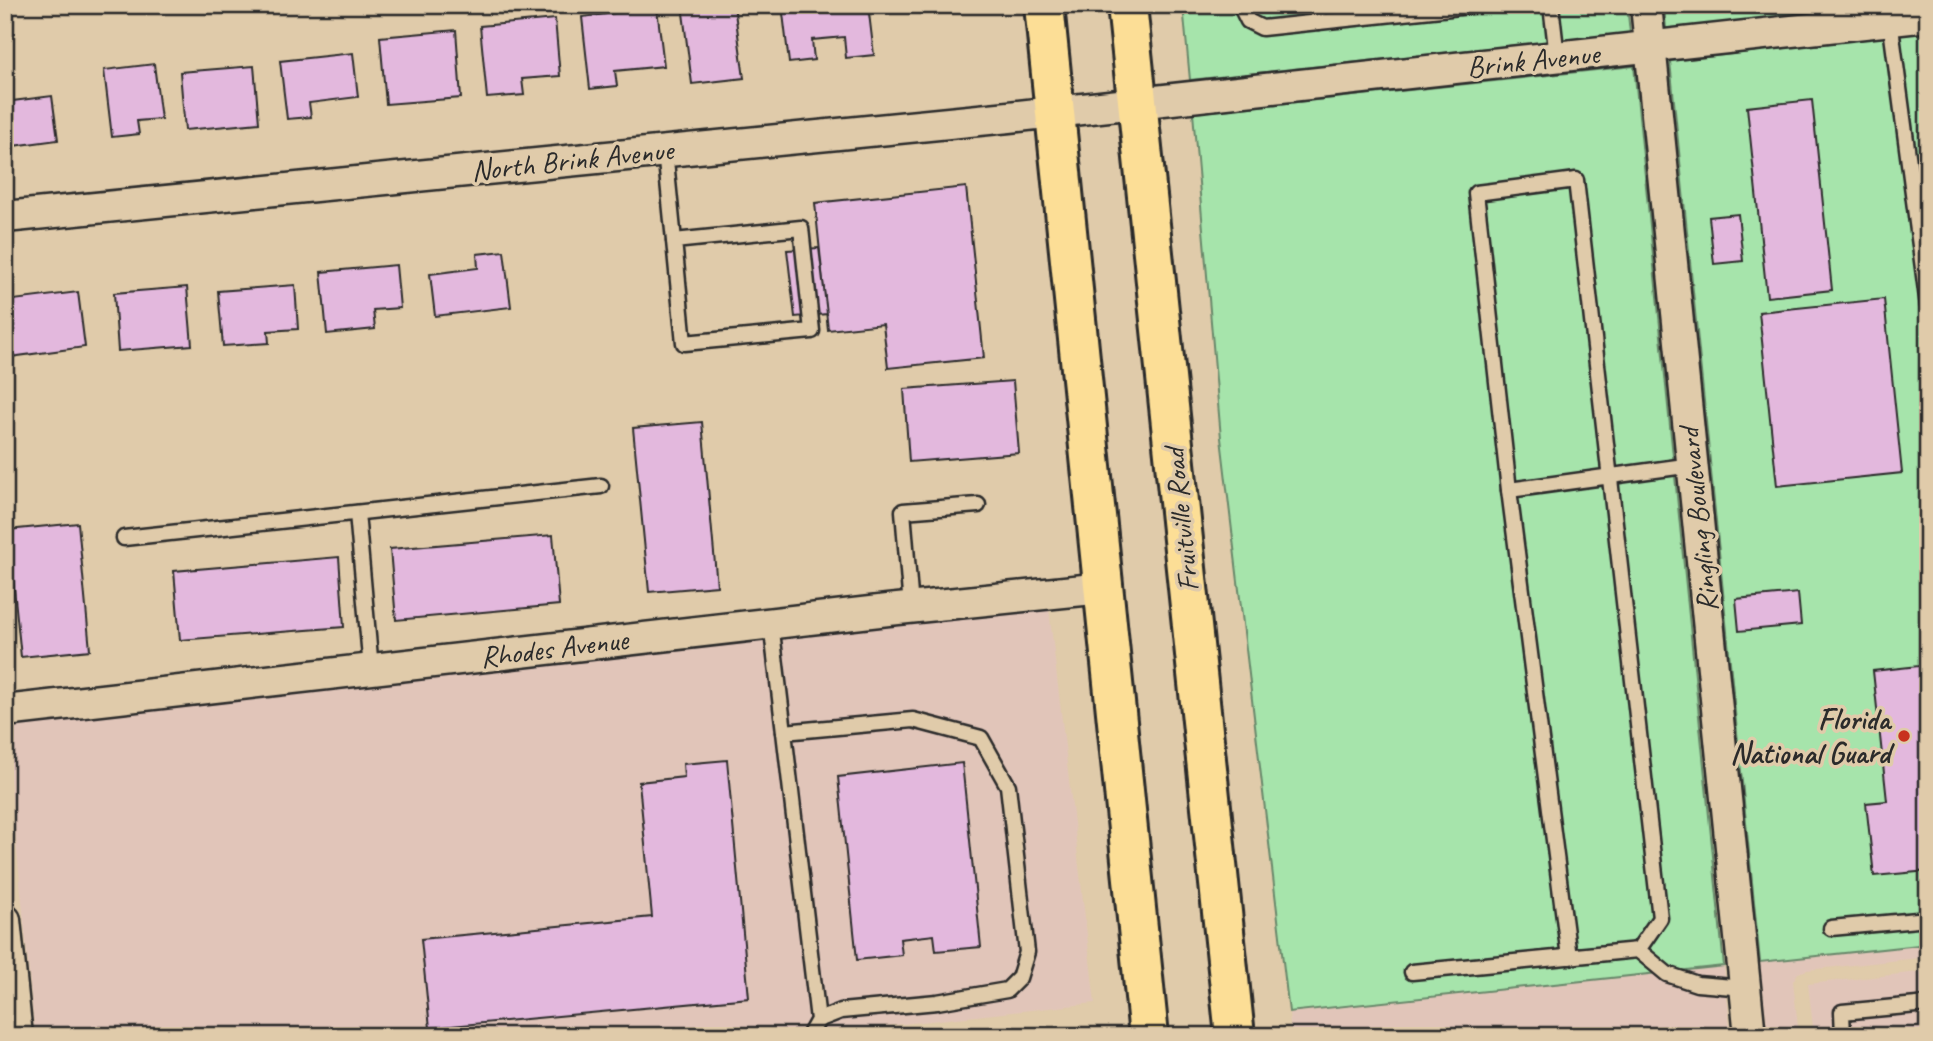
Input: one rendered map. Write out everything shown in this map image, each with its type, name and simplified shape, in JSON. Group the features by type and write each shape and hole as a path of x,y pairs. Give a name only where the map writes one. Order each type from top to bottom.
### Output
{"main road":[{"path":"1044,5 1149,1036"},
{"name":"Fruitville Road","path":"1127,5 1234,1036"}],"street":[{"name":"Ringling Boulevard","path":"1646,5 1750,1036"},
{"name":"Brink Avenue","path":"1138,103 1650,48 1889,13 1928,16"},
{"name":"North Brink Avenue","path":"5,217 1138,103"},
{"name":"Rhodes Avenue","path":"5,711 911,607 1103,588"},
{"path":"5,920 17,1036"}],"lane":[{"path":"1240,5 1248,21 1262,28 1319,22 1387,10 1472,6"},
{"path":"1317,5 1319,22"},
{"path":"1552,5 1557,57"},
{"path":"1889,13 1928,306"},
{"path":"664,151 684,343 812,331 801,228 674,241"},
{"path":"1569,957 1509,490 1476,193 1576,180 1660,918 1638,950"},
{"path":"1509,490 1692,465"},
{"path":"124,538 601,486"},
{"path":"911,607 903,511 978,505"},
{"path":"357,513 371,669"},
{"path":"771,623 818,1020 808,1036"},
{"path":"785,732 913,720 981,738 1008,786 1027,952 1018,978 1007,990 937,1002 841,1012 818,1020"},
{"path":"1831,928 1928,919"},
{"path":"1412,972 1638,950 1667,974 1697,984 1745,988"},
{"path":"1843,1036 1842,1012 1928,1003"}],"shaded area":[{"path":"1049,609 1095,1003 794,1036 35,1036 5,727"},
{"path":"1928,944 1928,957 1798,973 1793,981 1799,1036 1768,1036 1760,962"},
{"path":"1724,966 1731,1036 1291,1036 1289,1012"},
{"path":"1928,971 1928,1036 1814,1036 1808,984"}],"green space":[{"path":"1183,5 1627,5 1630,33 1190,80"},
{"path":"1664,5 1882,5 1666,29"},
{"path":"1928,32 1928,944 1760,962 1670,61"},
{"path":"1634,66 1724,966 1289,1012 1221,438 1193,113"}],"building":[{"path":"682,5 734,5 744,78 692,84"},
{"path":"782,5 868,5 874,55 846,58 844,37 812,40 814,60 789,63"},
{"path":"657,8 664,66 615,71 617,86 590,89 582,17"},
{"path":"555,19 560,76 522,79 524,95 487,98 480,26"},
{"path":"456,30 461,98 386,104 380,37"},
{"path":"353,53 358,97 309,103 311,117 287,119 280,61"},
{"path":"154,64 161,119 137,121 139,134 112,137 104,70"},
{"path":"254,66 259,123 185,130 180,72"},
{"path":"52,96 58,140 5,147 5,102"},
{"path":"1812,100 1832,290 1767,297 1747,107"},
{"path":"966,187 984,358 888,368 883,324 828,330 815,203"},
{"path":"1738,214 1743,261 1714,264 1709,217"},
{"path":"819,248 827,314 795,317 787,250"},
{"path":"504,251 511,307 435,316 430,274 478,268 477,254"},
{"path":"396,265 400,308 373,310 375,329 327,334 321,272"},
{"path":"295,285 298,329 268,331 269,343 223,346 218,291"},
{"path":"187,287 192,345 118,351 114,293"},
{"path":"78,292 85,347 10,357 5,301"},
{"path":"1884,299 1902,473 1777,486 1759,312"},
{"path":"1013,381 1019,453 909,462 904,389"},
{"path":"702,422 717,586 649,592 633,428"},
{"path":"78,523 90,650 21,657 8,530"},
{"path":"553,535 559,605 396,620 390,549"},
{"path":"339,557 344,627 180,640 174,571"},
{"path":"1798,593 1801,625 1739,631 1736,599"},
{"name":"Florida National Guard","path":"1928,665 1928,871 1874,876 1866,803 1887,801 1873,671"},
{"path":"727,760 749,998 430,1028 421,939 652,917 639,782 684,777 683,764"},
{"path":"962,763 981,947 936,951 934,935 900,939 902,955 857,960 838,777"}],"place":[{"name":"Florida National Guard","path":"1904,736"}]}
